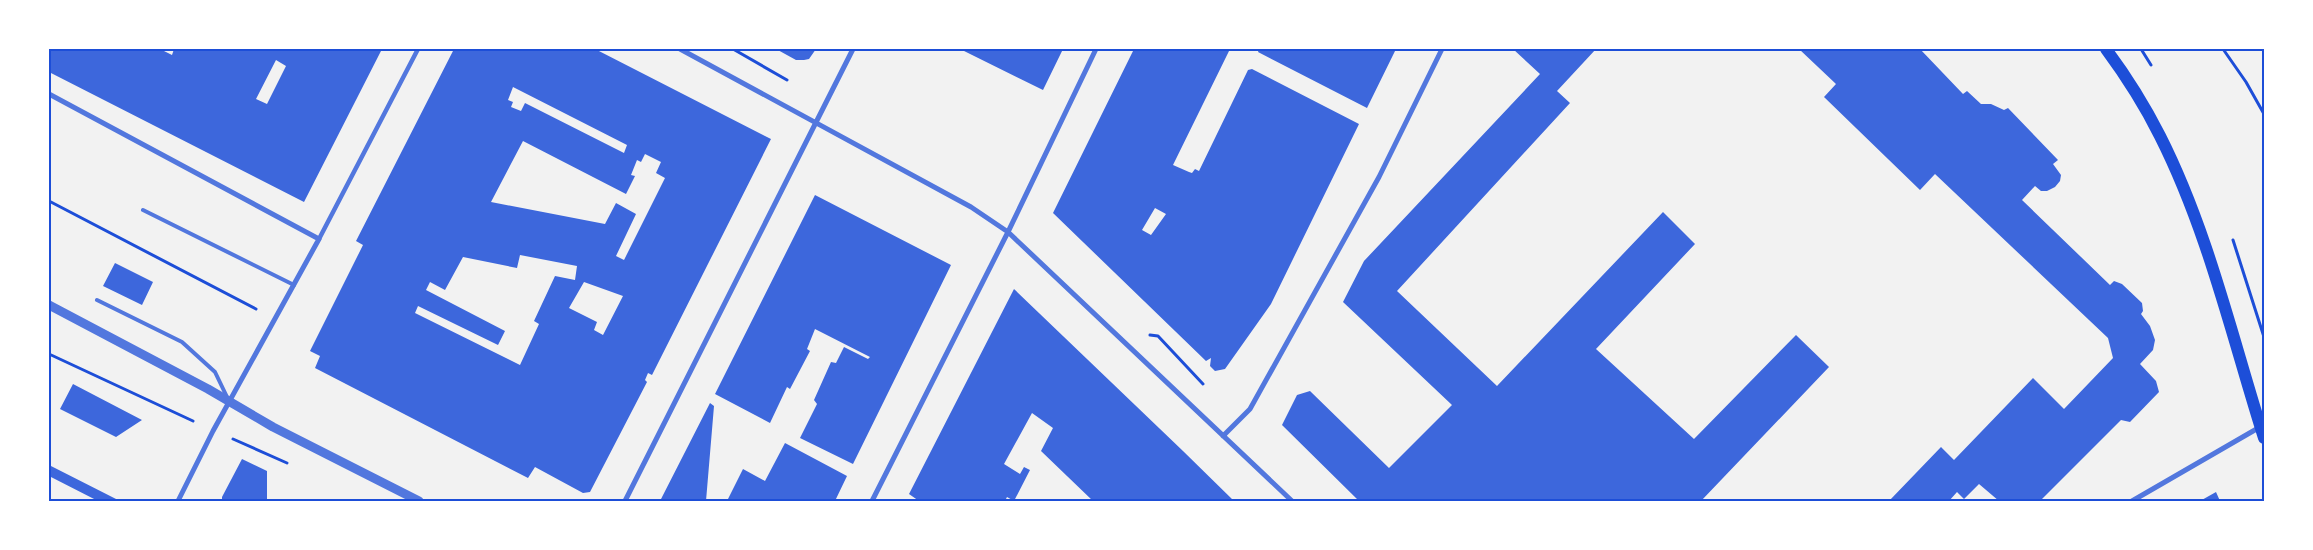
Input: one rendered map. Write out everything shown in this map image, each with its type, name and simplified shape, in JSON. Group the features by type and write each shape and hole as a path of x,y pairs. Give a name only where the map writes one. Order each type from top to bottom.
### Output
{"main road":[{"path":"2106,49 2126,76 2160,136 2195,217 2263,432"}],"street":[{"path":"178,501 213,431 319,239 418,49"},
{"path":"680,49 971,207 1008,232 1292,501"},
{"path":"625,501 853,49"},
{"path":"872,501 1008,232 1096,49"},
{"path":"1223,436 1250,409 1379,176 1442,49"},
{"path":"49,94 319,239"},
{"path":"49,305 208,388 273,427 419,501"},
{"path":"2132,501 2263,432"}],"lane":[{"path":"143,210 294,285"},
{"path":"97,300 182,342 215,372 230,402"}],"path":[{"path":"2223,49 2246,82 2264,114"},
{"path":"49,201 256,309 253,313 272,324"},
{"path":"49,354 213,431"}],"building":[{"path":"49,49 160,49 172,55 174,49 382,49 304,202 49,72","holes":["276,60 286,66 267,104 256,99"]},
{"path":"454,49 595,49 771,139 652,375 648,373 645,380 647,382 590,492 583,493 535,467 528,478 315,368 320,356 310,351 363,245 356,241","holes":["513,87 627,145 624,153 525,103 521,111 511,107 513,102 508,100","523,141 626,194 635,176 631,175 637,160 641,162 645,154 661,162 656,173 665,178 624,260 616,256 636,214 616,203 605,224 491,202","520,255 577,266 575,280 555,276 534,321 539,324 520,365 415,313 418,306 498,345 505,331 426,290 430,282 445,290 463,257 517,268","584,282 623,296 603,335 594,330 597,322 569,308"]},
{"path":"776,49 816,49 809,59 796,60"},
{"path":"960,49 1063,49 1043,90"},
{"path":"1134,49 1230,49 1173,165 1192,173 1195,169 1199,171 1248,70 1252,69 1359,124 1271,304 1225,369 1215,371 1210,366 1211,358 1206,361 1053,213","holes":["1155,208 1166,214 1151,235 1142,230"]},
{"path":"1259,49 1396,49 1367,108 1258,52"},
{"path":"1513,49 1596,49 1557,91 1570,103 1397,291 1497,386 1663,212 1695,244 1596,349 1694,439 1796,335 1829,367 1701,501 1359,501 1282,425 1297,395 1310,391 1389,468 1452,405 1343,302 1364,261 1540,74"},
{"path":"1799,49 1920,49 1963,94 1967,91 1981,104 1991,104 2004,110 2008,108 2058,160 2053,164 2061,175 2060,181 2055,187 2047,191 2041,191 2035,186 2022,200 2110,285 2114,281 2122,284 2142,303 2143,311 2141,314 2150,326 2155,340 2153,350 2140,364 2156,381 2159,392 2130,422 2121,420 2040,501 1999,501 1979,484 1964,499 1957,492 1949,501 1889,501 1941,447 1954,460 2033,378 2064,409 2113,358 2108,338 1935,174 1920,190 1824,97 1836,84"},
{"path":"815,195 951,265 853,464 800,438 817,404 814,400 831,362 836,363 844,347 868,359 870,357 815,329 807,349 810,351 790,389 787,387 770,423 715,394"},
{"path":"115,263 153,282 142,305 103,286"},
{"path":"1014,289 1234,501 1093,501 1041,451 1053,428 1032,413 1004,464 1020,474 1024,467 1030,470 1014,501 1007,497 1005,501 919,501 909,494"},
{"path":"73,384 142,420 116,437 60,409"},
{"path":"710,403 714,406 706,501 660,501"},
{"path":"785,443 847,476 835,501 727,501 743,469 765,481"},
{"path":"242,459 267,471 267,501 222,501 222,497"},
{"path":"49,465 120,501 98,501 49,476"},
{"path":"2216,492 2220,501 2200,501"}]}
